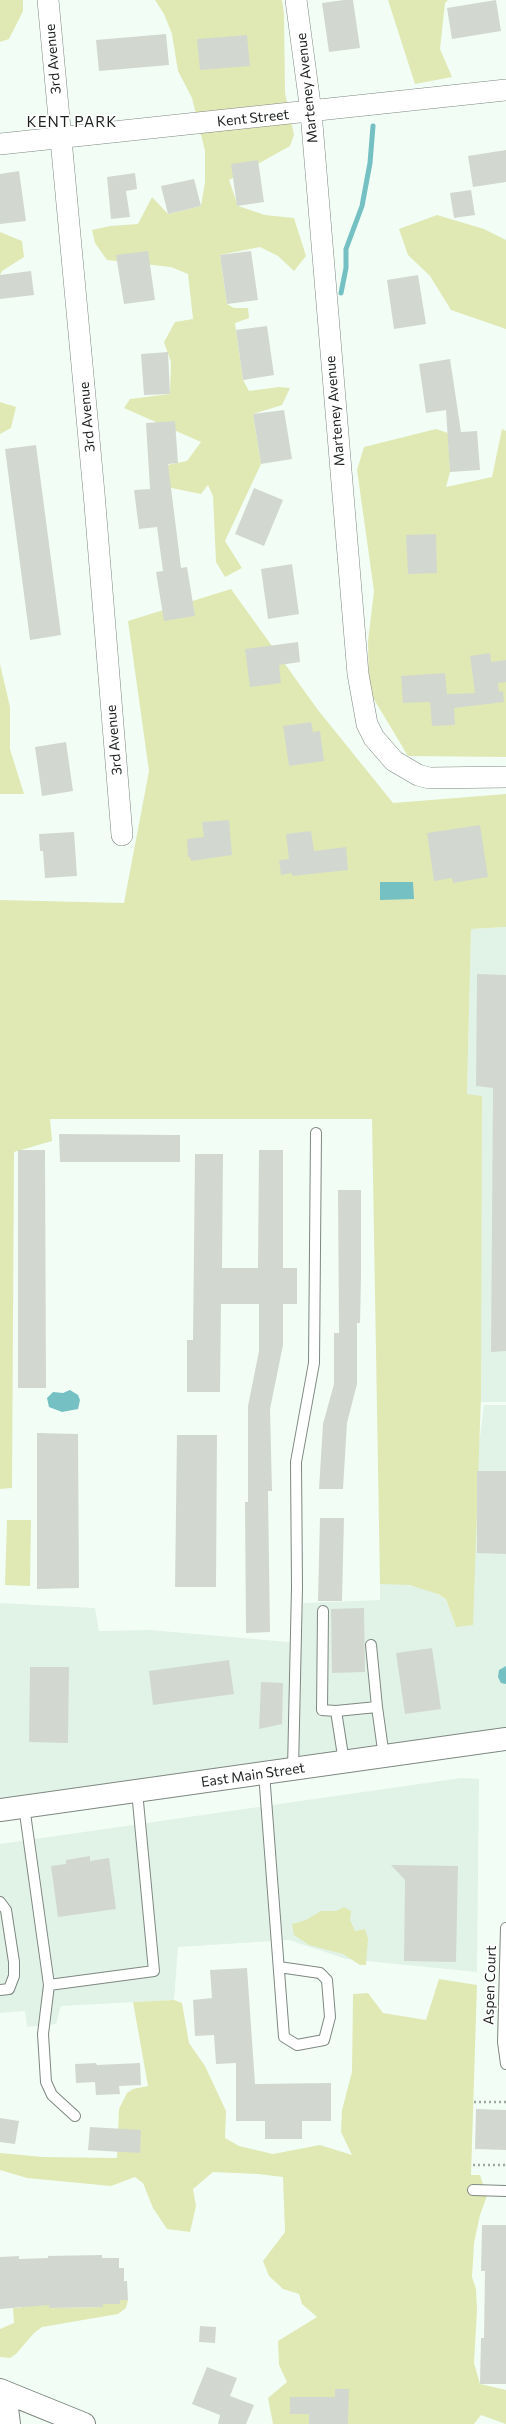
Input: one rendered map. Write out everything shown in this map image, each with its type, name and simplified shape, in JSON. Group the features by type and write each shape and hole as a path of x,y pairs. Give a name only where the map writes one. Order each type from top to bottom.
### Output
{"main road":[{"name":"East Main Street","path":"0,1810 506,1739"},
{"path":"2,2391 79,2423"},
{"path":"2,2391 9,2424"}],"street":[{"name":"3rd Avenue","path":"48,0 94,493 122,835"},
{"name":"Marteney Avenue","path":"296,0 311,112 339,471 362,701 367,724 374,738 394,761 418,775 442,778 506,777"},
{"name":"Kent Street","path":"0,144 60,139 506,90"}],"lane":[{"path":"293,1769 297,1587 296,1462 314,1364 316,1133"},
{"path":"323,1611 322,1710 336,1711 376,1707"},
{"path":"371,1645 376,1707 384,1756"},
{"path":"336,1711 344,1762"},
{"path":"264,1773 284,2036 298,2045 324,2040 330,2018 326,1980 320,1973 279,1967"},
{"path":"49,1985 154,1971 136,1791"},
{"path":"24,1806 49,1985 44,2034 46,2082 52,2095 75,2116"},
{"path":"0,1902 6,1910 14,1962 14,1976 9,1989 0,1990"},
{"name":"Aspen Court","path":"506,1928 503,2042 506,2064"},
{"path":"473,2190 506,2191"}],"path":[{"path":"474,2102 506,2102"},
{"path":"473,2165 506,2165"}],"shaded area":[{"path":"506,927 506,1402 480,1402 467,1094 471,929"},
{"path":"484,1405 506,1405 506,1739 0,1810 0,1603 95,1608 99,1631 150,1630 300,1643 303,1603 380,1600 380,1584 397,1583 430,1590 446,1599 456,1627"},
{"path":"461,1778 479,1779 477,1972 346,1959 289,1940 178,1947 174,2000 61,2006 56,2024 27,2027 25,2011 0,2013 0,1844"}],"green space":[{"path":"0,0 23,0 23,11 9,39 0,42"},
{"path":"155,0 282,0 284,14 285,93 294,135 290,146 229,180 238,206 265,215 294,218 306,256 294,271 278,256 260,247 220,255 227,304 234,308 248,308 249,318 235,323 243,380 249,391 279,387 290,388 282,405 253,414 261,464 225,541 242,568 225,577 216,562 213,496 208,485 201,494 157,485 157,467 187,461 201,442 124,408 130,399 170,394 171,362 164,342 175,322 193,319 188,274 171,267 107,260 95,243 92,230 110,226 138,224 152,197 168,214 201,206 205,182 205,151 192,98 178,71 172,34 164,14"},
{"path":"388,0 448,0 445,3 440,49 452,77 415,84"},
{"path":"437,215 484,229 506,240 506,329 451,310 430,276 408,255 399,229"},
{"path":"0,232 22,241 24,257 2,271 0,275"},
{"path":"0,402 16,407 11,428 0,434"},
{"path":"436,429 448,433 450,472 446,487 492,477 502,429 506,431 506,757 408,756 369,691 368,641 374,591 357,470 364,447"},
{"path":"231,589 318,710 393,803 506,794 506,927 471,929 467,1094 482,1096 481,1396 473,1625 456,1627 446,1599 438,1594 409,1585 380,1584 372,1119 50,1119 52,1141 14,1152 12,1488 0,1489 0,900 124,903 149,771 128,621"},
{"path":"0,664 10,707 10,749 24,794 0,794"},
{"path":"7,1520 31,1520 30,1586 5,1585"},
{"path":"344,1907 351,1911 350,1920 355,1931 365,1929 368,1939 366,1965 360,1965 343,1954 309,1945 294,1935 292,1924 306,1920 321,1911 336,1911"},
{"path":"439,1979 477,1985 471,2175 480,2175 487,2196 480,2215 474,2243 472,2277 476,2289 477,2310 474,2363 480,2384 506,2390 506,2424 481,2415 474,2424 273,2424 268,2398 287,2382 279,2365 278,2341 317,2317 302,2304 299,2294 283,2289 269,2276 263,2261 285,2232 283,2177 258,2174 213,2172 193,2189 196,2206 190,2232 167,2229 153,2208 143,2183 135,2177 111,2186 27,2178 0,2170 0,2153 43,2157 117,2158 119,2109 127,2093 133,2089 148,2086 133,2002 174,2000 182,2003 189,2043 205,2066 226,2111 225,2138 239,2146 273,2154 320,2145 352,2155 341,2132 342,2110 352,2072 353,1994 368,1993 383,2013 426,2020"},
{"path":"120,2300 128,2300 126,2308 118,2314 42,2327 34,2333 16,2354 10,2358 0,2357 0,2329 14,2323 13,2308 21,2308 20,2306 49,2305 49,2308 103,2307 103,2304 120,2304"}],"water":[{"path":"380,882 413,882 414,899 380,900"},
{"path":"70,1390 78,1395 80,1400 78,1409 62,1412 49,1407 47,1398 53,1392 63,1393"},
{"path":"506,1666 506,1684 501,1683 498,1677 499,1670"}],"building":[{"path":"353,0 360,48 329,52 322,3"},
{"path":"496,0 501,31 452,39 447,8"},
{"path":"166,34 169,65 99,71 96,40"},
{"path":"247,35 250,66 200,70 197,39"},
{"path":"506,150 506,182 473,187 468,156"},
{"path":"258,160 264,202 237,206 231,164"},
{"path":"19,171 26,221 0,224 0,174"},
{"path":"135,173 137,189 126,191 130,217 111,219 107,177"},
{"path":"194,179 201,206 168,214 161,186"},
{"path":"471,190 475,215 454,218 450,193"},
{"path":"148,251 155,300 124,304 116,255"},
{"path":"251,251 258,300 227,304 220,255"},
{"path":"31,271 34,295 0,299 0,275"},
{"path":"418,275 426,324 394,329 387,280"},
{"path":"267,326 274,375 243,380 236,330"},
{"path":"168,352 170,394 144,395 141,354"},
{"path":"450,359 461,432 477,431 480,470 450,472 446,410 426,413 419,364"},
{"path":"284,410 292,459 261,464 253,414"},
{"path":"175,421 178,463 168,464 181,568 187,567 195,616 164,621 156,572 163,571 157,527 139,529 134,490 150,489 146,423"},
{"path":"36,445 61,635 30,640 5,449"},
{"path":"254,488 283,500 264,546 235,534"},
{"path":"436,534 437,573 408,574 406,535"},
{"path":"292,564 299,614 268,619 261,569"},
{"path":"298,642 300,662 279,665 281,683 250,687 245,649"},
{"path":"490,653 491,662 506,660 506,682 498,683 499,692 503,691 504,702 454,708 455,725 432,726 430,702 403,703 401,676 445,673 447,694 475,693 470,656"},
{"path":"311,722 313,732 320,731 324,761 289,766 283,726"},
{"path":"66,742 73,791 42,796 35,747"},
{"path":"229,820 232,855 191,861 190,857 188,857 187,839 204,837 202,822"},
{"path":"480,825 488,877 453,883 452,878 434,881 427,833"},
{"path":"311,831 314,851 346,847 348,870 292,876 292,873 281,875 279,860 289,859 286,834"},
{"path":"74,832 77,876 45,878 43,851 40,851 39,834"},
{"path":"477,974 506,975 506,1351 491,1352 493,1088 476,1086"},
{"path":"59,1134 180,1135 180,1162 60,1162"},
{"path":"18,1150 45,1150 46,1388 18,1388"},
{"path":"259,1150 283,1150 283,1268 297,1268 297,1304 283,1304 283,1345 270,1409 272,1491 268,1491 270,1632 246,1633 245,1502 248,1502 248,1406 259,1351 259,1304 221,1304 220,1392 187,1392 187,1340 193,1340 195,1154 223,1154 222,1268 258,1268"},
{"path":"338,1190 361,1190 361,1276 360,1323 357,1323 357,1384 347,1423 343,1489 319,1489 323,1424 334,1384 334,1333 339,1333"},
{"path":"37,1433 78,1434 79,1588 37,1589"},
{"path":"177,1435 217,1435 216,1587 175,1587"},
{"path":"477,1471 506,1471 506,1554 477,1553"},
{"path":"320,1518 344,1518 342,1601 318,1601"},
{"path":"364,1608 365,1672 332,1673 331,1609"},
{"path":"432,1648 441,1709 405,1714 396,1653"},
{"path":"229,1660 234,1694 153,1705 149,1671"},
{"path":"30,1667 69,1667 68,1743 29,1742"},
{"path":"261,1682 283,1683 282,1724 259,1729"},
{"path":"90,1856 90,1861 109,1858 116,1909 58,1917 51,1866 66,1864 66,1860"},
{"path":"391,1865 458,1866 456,1962 404,1961 405,1880"},
{"path":"247,1968 255,2084 331,2083 331,2121 302,2121 302,2139 265,2139 265,2121 236,2121 236,2063 216,2064 214,2035 195,2036 193,2000 212,1998 210,1970"},
{"path":"96,2063 97,2065 140,2063 141,2085 119,2086 120,2094 96,2095 95,2082 76,2083 75,2064"},
{"path":"476,2109 506,2110 506,2150 475,2149"},
{"path":"0,2118 19,2121 15,2144 0,2142"},
{"path":"90,2127 141,2130 140,2153 88,2150"},
{"path":"482,2225 506,2225 506,2384 480,2384 481,2338 484,2338 485,2271 481,2271"},
{"path":"102,2255 102,2258 119,2258 119,2268 124,2268 124,2281 127,2281 128,2300 120,2300 120,2304 103,2304 103,2307 49,2308 49,2305 0,2309 0,2257 19,2256 19,2259 48,2258 48,2256"},
{"path":"200,2326 216,2327 215,2343 199,2342"},
{"path":"207,2367 237,2378 230,2396 254,2405 246,2424 218,2424 220,2415 192,2404"},
{"path":"335,2389 349,2389 348,2424 309,2424 309,2414 290,2414 290,2397 335,2397"}],"waterway":[{"path":"341,293 346,268 346,249 362,206 370,163 373,126"}],"district":[{"name":"KENT PARK","path":"72,122"}]}
